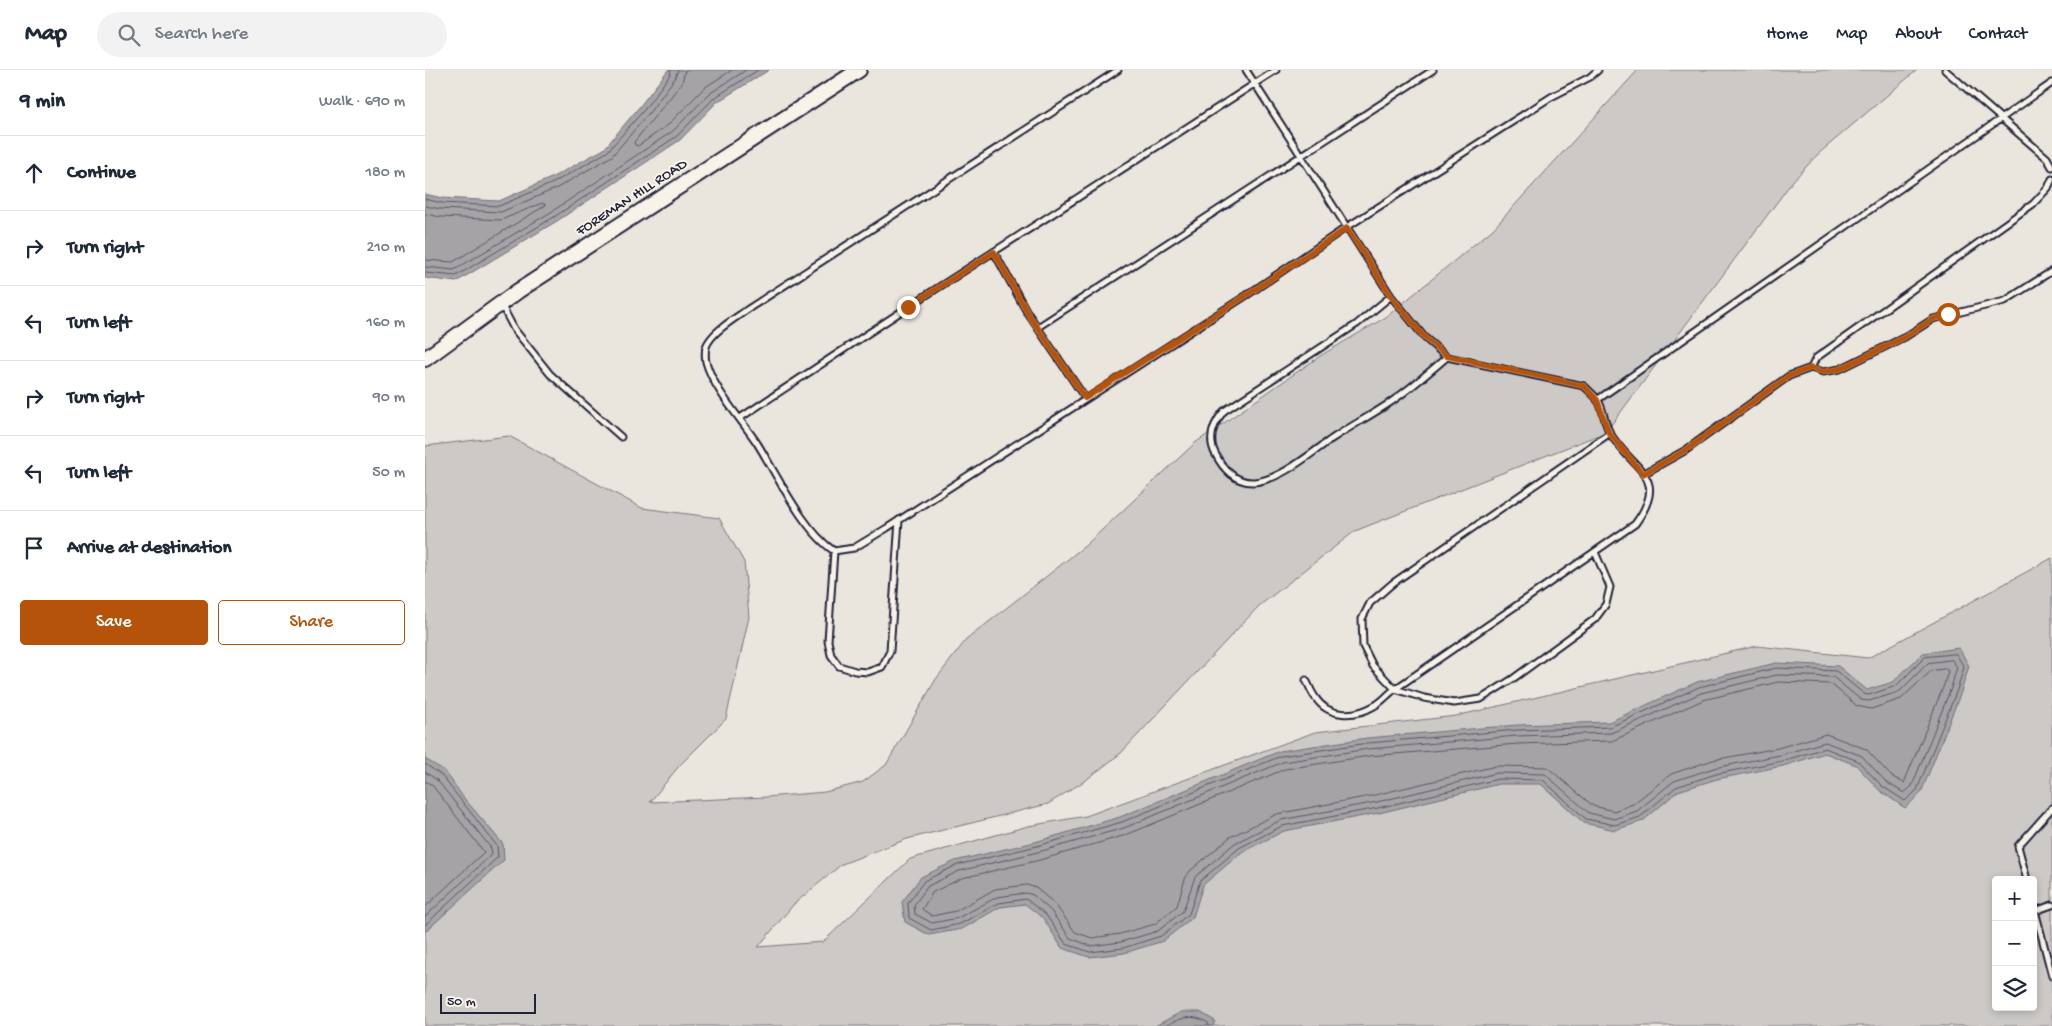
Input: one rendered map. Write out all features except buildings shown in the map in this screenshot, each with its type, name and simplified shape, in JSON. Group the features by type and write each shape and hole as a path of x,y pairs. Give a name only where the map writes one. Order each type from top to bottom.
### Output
{"street":[{"name":"FOREMAN HILL ROAD","path":"425,359 501,303 859,70"}],"lane":[{"path":"1118,70 748,309 717,332 706,347 706,361 719,388 803,518 824,544 834,551 854,548 899,520 1347,228 1551,97 1590,77 1598,70"},
{"path":"1246,70 1391,296 1425,338 1447,356 1584,386 1597,400 1609,433 1643,474 1649,484 1651,494 1646,509 1635,524 1395,689 1375,706 1355,714 1337,714 1315,699 1306,680"},
{"path":"740,418 1276,70"},
{"path":"1037,327 1433,70"},
{"path":"1945,70 2047,158 2052,167"},
{"path":"1597,400 2003,119 2052,83"},
{"path":"1811,368 1816,358 2033,204 2048,188 2052,179"},
{"path":"994,252 1037,327 1085,398"},
{"path":"1643,474 1686,450 1789,376 1811,368 1823,372 1840,369 1905,337 1933,319 2005,301 2052,271"},
{"path":"1391,296 1357,324 1224,410 1213,424 1212,448 1222,466 1237,479 1253,482 1274,476 1301,461 1388,404 1447,356"},
{"path":"501,303 515,329 550,374 621,437"},
{"path":"1595,552 1610,587 1606,604 1595,618 1514,678 1481,699 1454,703 1424,698 1395,689 1373,666 1363,646 1362,619 1370,603 1393,583 1609,433"},
{"path":"834,551 828,641 831,655 839,666 868,672 882,666 890,651 899,520"},
{"path":"2026,876 2018,846 2052,808"},
{"path":"2037,910 2052,905"},
{"path":"2037,919 2052,976"}],"shaded area":[{"path":"1638,70 1917,70 1817,155 1792,182 1606,432 1355,531 1259,606 1121,753 1086,780 1048,804 907,839 842,864 794,904 758,947 823,942 910,859 1028,826 1086,816 1315,732 1456,716 1757,646 1868,658 2052,558 2052,1026 425,1026 425,446 509,436 642,508 719,518 744,562 749,617 726,719 679,766 650,802 766,797 825,792 863,782 886,765 936,679 966,640 1086,545 1195,443 1320,356 1386,317 1493,229"}],"water":[{"path":"668,70 769,70 717,102 680,140 557,221 456,282 425,278 425,194 442,198 499,201 551,178 604,149"},
{"path":"1959,648 1969,666 1961,692 1921,793 1905,808 1879,790 1856,765 1825,753 1783,766 1717,779 1678,791 1643,821 1615,830 1584,823 1541,784 1499,784 1379,813 1284,831 1242,852 1203,885 1193,917 1163,941 1124,953 1089,957 1062,948 1043,918 1025,904 1000,907 962,929 929,935 905,922 902,902 921,877 955,861 1035,842 1120,817 1280,751 1367,738 1517,725 1609,722 1697,682 1776,663 1838,666 1867,690 1893,682 1923,653"},
{"path":"425,759 445,771 463,797 503,844 504,860 425,932"},
{"path":"1181,1012 1200,1012 1215,1021 1213,1026 1155,1026"}],"route":[{"path":"908,307 994,252 1027,312 1085,398 1247,295 1347,228 1391,296 1425,338 1447,356 1584,386 1597,400 1609,433 1643,474 1686,450 1789,376 1811,368 1823,372 1840,369 1905,337 1933,319 1948,314"}]}
